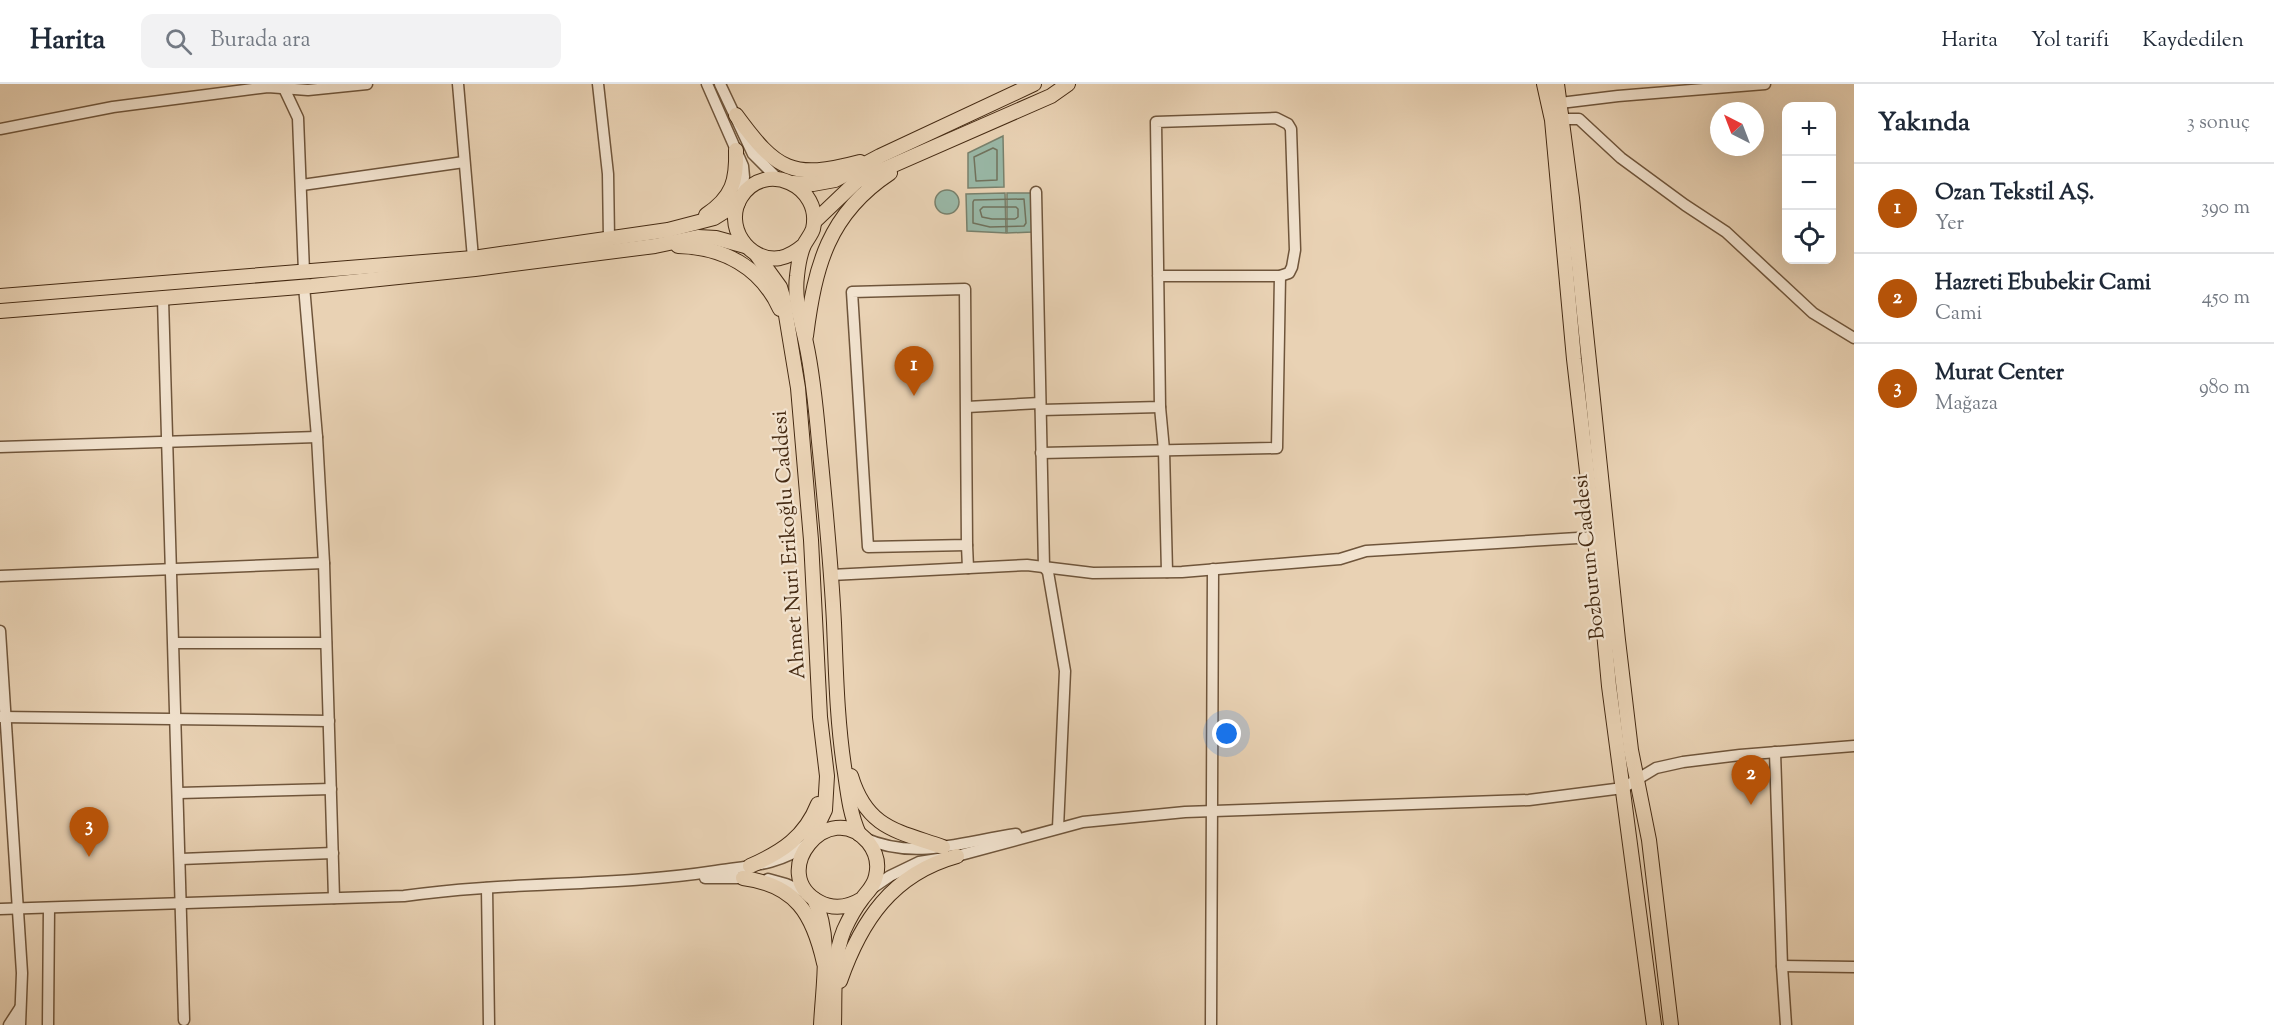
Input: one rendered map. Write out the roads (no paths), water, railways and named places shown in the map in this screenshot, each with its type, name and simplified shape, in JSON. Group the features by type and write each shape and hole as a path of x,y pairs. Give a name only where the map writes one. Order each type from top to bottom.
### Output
{"main road":[{"path":"0,296 473,258 688,226 714,218 740,199 750,187 761,181 778,179 793,183 813,184 835,180 879,156 1034,84"},
{"path":"814,222 857,182 1051,96 1068,84"},
{"name":"Bozburun Caddesi","path":"1544,84 1563,119 1618,640 1637,780 1649,840 1671,1025"},
{"name":"Bozburun Caddesi","path":"1557,84 1555,104 1609,686 1654,1025"},
{"path":"736,116 762,149 773,159 794,168 827,170 879,156"},
{"path":"688,226 715,209 730,192 736,172 736,150"},
{"path":"806,341 816,272 823,252 845,214 866,191 913,158"},
{"path":"0,311 163,299 464,270 655,246 698,237 716,238 768,258 781,258 794,253 804,245 811,234 814,222 813,208 808,196 793,183"},
{"path":"740,199 735,222 738,235 750,250"},
{"name":"Ahmet Nuri Erikoğlu Caddesi","path":"804,245 797,276 796,296 814,389 831,575 840,740 850,808 862,836"},
{"path":"655,246 704,247 738,261 766,285 788,326"},
{"name":"Ahmet Nuri Erikoğlu Caddesi","path":"750,250 780,287 786,308 798,388 811,540 820,717 827,776 825,810 809,842"},
{"path":"840,740 854,785 873,817 895,831 943,847"},
{"path":"747,872 777,854 801,834 812,817 827,776"},
{"path":"821,1025 823,922 800,875 799,864 809,842 822,832 834,828 847,829 862,836 872,846 878,868 840,941 834,1025"},
{"path":"835,994 856,940 875,910 893,892 919,872 957,856"},
{"path":"747,872 778,887 794,900 806,915 815,932 824,963"},
{"path":"811,896 821,903 838,907 855,903 866,894"}],"street":[{"path":"0,129 113,107 268,87 283,86 308,90 367,84"},
{"path":"458,84 473,258"},
{"path":"598,84 608,174 609,239"},
{"path":"707,84 744,171 740,199"},
{"path":"720,84 753,154 778,179"},
{"path":"1555,104 1618,96 1765,84"},
{"path":"283,86 298,118 304,272"},
{"path":"1158,276 1280,276 1289,273 1292,267 1294,239 1291,129 1288,124 1276,118 1156,122 1158,276 1160,407 1164,450 1167,572"},
{"path":"1563,119 1579,119 1621,158 1726,232 1813,313 1854,338"},
{"path":"302,185 464,162"},
{"path":"1036,192 1044,567 1048,572 1065,671 1058,828"},
{"path":"1041,453 1277,448 1280,276"},
{"path":"304,286 317,437 324,563 334,898"},
{"path":"967,545 868,548 852,292 964,289 968,568"},
{"path":"163,299 184,1020"},
{"path":"967,407 1160,407"},
{"path":"0,447 317,437"},
{"path":"831,575 1027,565 1093,573 1167,572 1340,559 1366,551 1594,537"},
{"path":"0,576 324,563"},
{"path":"1211,1025 1213,569"},
{"path":"0,631 2,717 18,908 22,1005 20,1025"},
{"path":"174,643 326,643"},
{"path":"2,717 329,721"},
{"path":"866,894 890,876 919,862 957,856 1083,822 1212,811 1529,800 1623,788 1656,768 1683,762 1854,746"},
{"path":"1776,752 1782,966 1786,1025"},
{"path":"179,793 331,789"},
{"path":"862,836 880,845 900,849 943,847 1058,828"},
{"path":"0,909 404,896 451,889 747,872 791,854 809,842"},
{"path":"181,860 333,854"},
{"path":"747,872 774,880 811,896"},
{"path":"487,888 489,1025"},
{"path":"48,1025 49,908"},
{"path":"1782,966 1854,967"},
{"path":"9,1025 22,1005"}],"water":[{"path":"1003,136 1004,187 968,188 968,153"},
{"path":"947,190 952,191 958,197 958,207 952,213 947,214 942,213 936,207 935,202 936,197 942,191"},
{"path":"1005,193 1006,233 967,231 966,194"},
{"path":"1007,193 1031,193 1032,232 1007,233"}],"place":[{"name":"Ozan Tekstil AŞ.","path":"914,396"},
{"name":"Hazreti Ebubekir Cami","path":"1751,805"},
{"name":"Murat Center","path":"89,857"}]}
